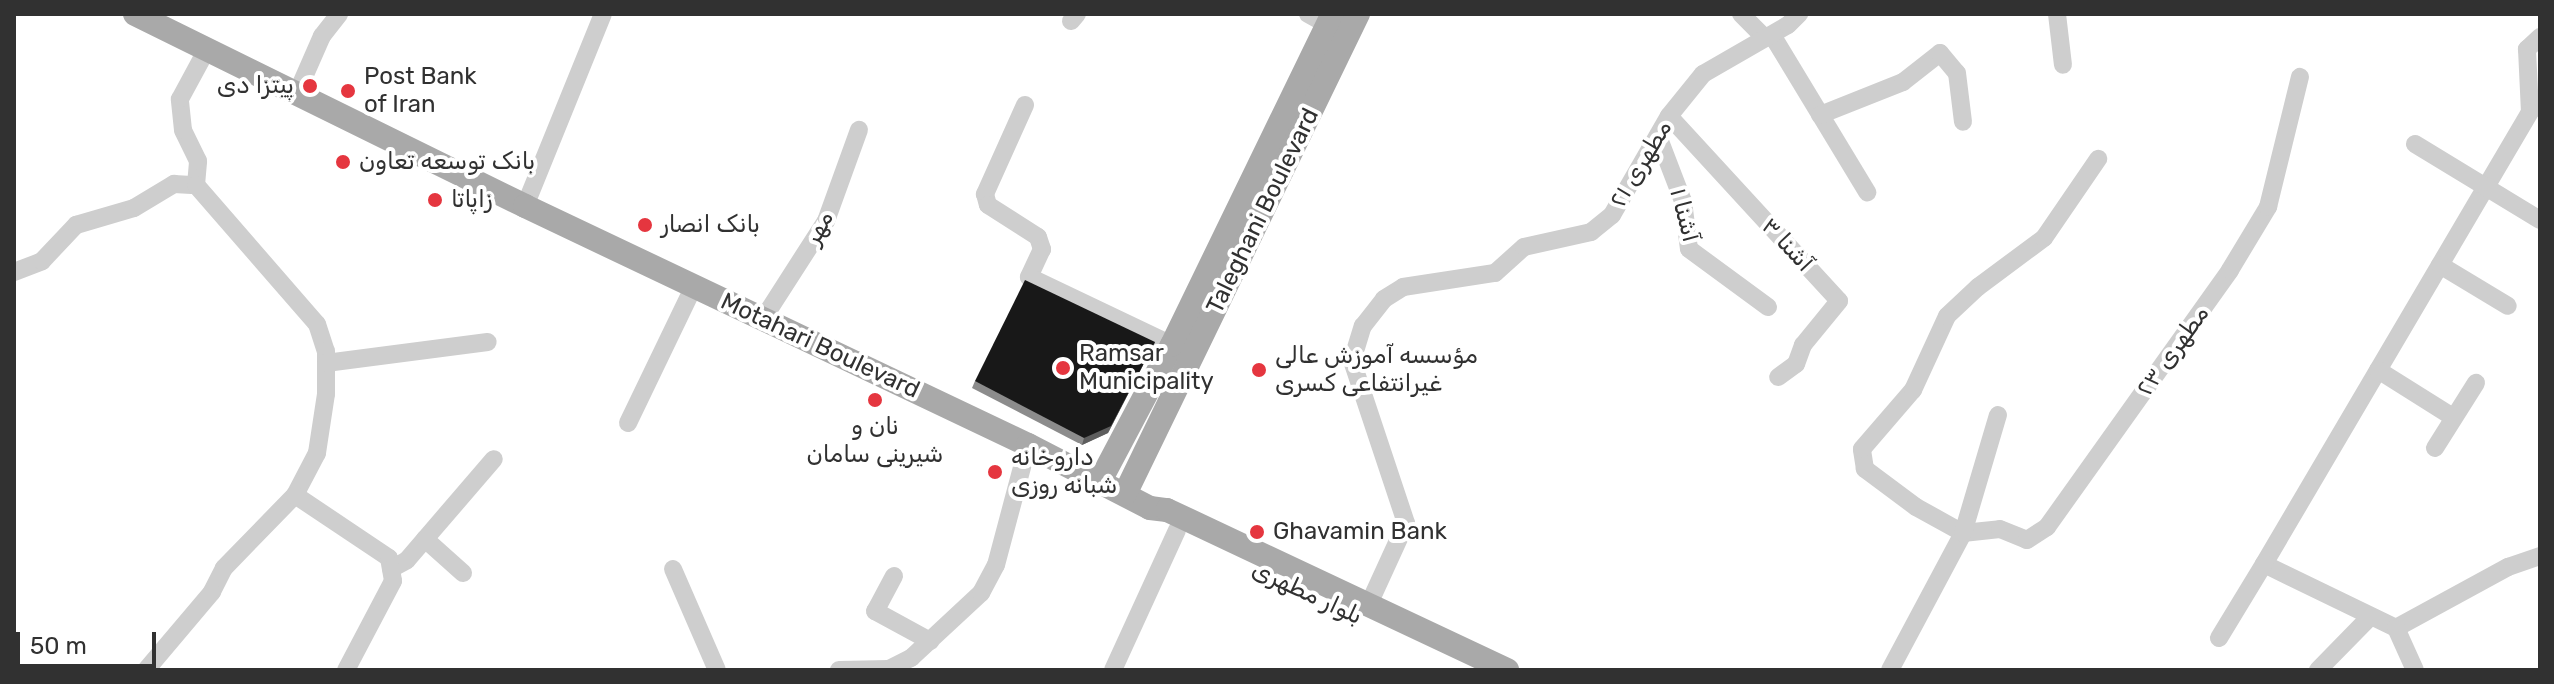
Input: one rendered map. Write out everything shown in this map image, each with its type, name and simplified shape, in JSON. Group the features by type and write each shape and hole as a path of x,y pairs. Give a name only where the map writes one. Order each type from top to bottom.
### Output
{"main road":[{"name":"Motahari Boulevard","path":"135,14 525,206 1028,445 1150,508 1167,510 1240,552 1369,604 1507,670"},
{"name":"Taleghani Boulevard","path":"1125,494 1358,14"},
{"name":"Taleghani Boulevard","path":"1100,481 1172,345 1323,18"},
{"name":"بلوار مطهری","path":"1150,508 1159,519 1177,530 1240,552 1470,670"}],"street":[{"path":"297,93 322,36 339,14"},
{"path":"525,206 603,14"},
{"path":"1741,14 1781,28 1820,115 1867,192"},
{"path":"2057,14 2063,65"},
{"name":"مطهری ۲۱","path":"1369,604 1406,523 1352,361 1363,326 1384,299 1403,287 1495,273 1524,247 1591,232 1612,215 1669,116 1703,74 1781,28"},
{"path":"2219,638 2530,112 2527,49 2540,37"},
{"path":"146,670 212,592 224,568 295,495 317,453 326,394 326,363 317,324 196,185 198,161 183,130 180,99 207,49"},
{"path":"1820,115 1903,82 1940,53 1957,73 1963,122"},
{"name":"مطهری ۲۳","path":"1963,533 2000,529 2027,540 2047,527 2230,270 2268,207 2300,77"},
{"path":"1025,105 985,194 988,205 1038,237 1042,249 1029,277 1172,345"},
{"name":"آشنا ۳","path":"1669,116 1839,301 1803,345 1796,364 1778,377"},
{"name":"مهر","path":"763,319 826,221 859,130"},
{"name":"آشنا ۱","path":"1658,136 1683,201 1689,249 1768,307"},
{"path":"2415,144 2540,220"},
{"path":"1963,533 1916,507 1865,469 1862,449 1913,390 1947,316 1978,287 2044,238 2098,159"},
{"path":"14,272 42,261 76,225 134,208 174,184 196,185"},
{"path":"2440,265 2508,306"},
{"path":"628,423 694,286"},
{"path":"326,363 488,342"},
{"path":"2378,370 2453,417"},
{"path":"2435,448 2476,383"},
{"path":"1890,670 1963,533 1998,415"},
{"path":"839,670 889,669 911,658 981,593 996,565 1028,445"},
{"path":"391,569 407,560 494,459"},
{"path":"295,495 389,558 393,581 346,670"},
{"path":"1113,670 1177,530"},
{"path":"425,539 463,573"},
{"path":"2396,628 2508,567 2540,556"},
{"path":"2264,564 2369,618 2396,628 2415,670"},
{"path":"673,569 717,670"},
{"path":"894,576 875,611 930,641"},
{"path":"2318,670 2345,647 2369,618"}],"building":[{"name":"Ramsar Municipality","path":"1025,280 1155,342 1111,426 1084,438 975,381"}],"place":[{"name":"پیتزا دی","path":"310,86"},
{"name":"Post Bank of Iran","path":"348,91"},
{"name":"بانک توسعه تعاون","path":"343,162"},
{"name":"زاپاتا","path":"435,200"},
{"name":"بانک انصار","path":"645,225"},
{"name":"Ramsar Municipality","path":"1063,368"},
{"name":"مؤسسه آموزش عالی غیرانتفاعی کسری","path":"1259,370"},
{"name":"نان و شیرینی سامان","path":"875,400"},
{"name":"داروخانه شبانه روزی","path":"995,472"},
{"name":"Ghavamin Bank","path":"1257,532"}]}
